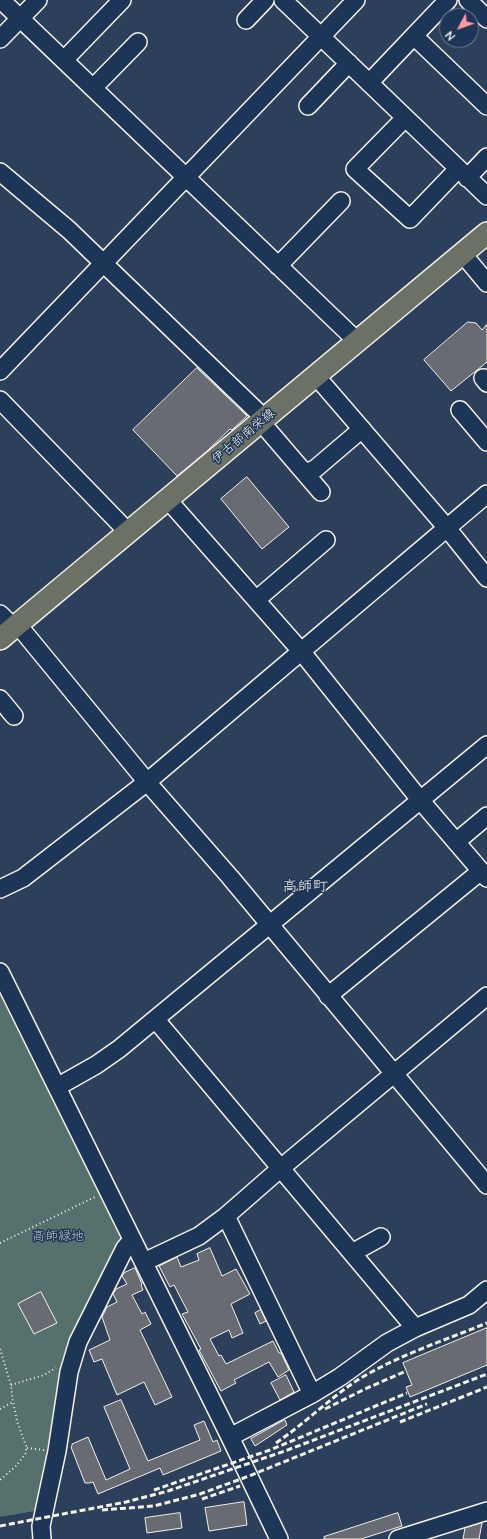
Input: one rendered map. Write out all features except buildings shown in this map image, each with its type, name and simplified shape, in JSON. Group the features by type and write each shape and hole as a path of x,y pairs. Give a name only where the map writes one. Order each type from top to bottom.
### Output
{"main road":[{"name":"伊古部南栄線","path":"8,626 129,533 487,233"}],"street":[{"path":"1,0 358,342"},
{"path":"0,39 38,0"},
{"path":"64,60 122,0"},
{"path":"246,20 264,0"},
{"path":"283,0 487,196"},
{"path":"0,371 356,0"},
{"path":"369,83 448,0"},
{"path":"468,0 487,19"},
{"path":"414,36 487,106"},
{"path":"93,88 138,42"},
{"path":"308,106 349,64"},
{"path":"405,118 355,169 410,219 462,173 487,157"},
{"path":"0,172 69,230 104,263 263,421 321,492"},
{"path":"278,266 341,201"},
{"path":"462,253 487,283"},
{"path":"316,376 447,528 487,578"},
{"path":"0,400 129,533"},
{"path":"460,410 487,442"},
{"path":"305,474 315,469 362,429"},
{"path":"0,889 24,878 147,782 487,494"},
{"path":"168,500 301,651 421,801 484,875 328,996"},
{"path":"256,600 326,540"},
{"path":"8,626 147,782 270,925 487,1185"},
{"path":"0,699 14,716"},
{"path":"57,1087 102,1061 156,1020 487,745"},
{"path":"456,842 487,816"},
{"path":"0,972 230,1436 279,1539"},
{"path":"144,1262 199,1236 226,1216 281,1168 487,996"},
{"path":"156,1020 415,1328"},
{"path":"226,1216 312,1394"},
{"path":"352,1253 381,1237"},
{"path":"42,1539 41,1526 57,1451 69,1372 78,1342 125,1248 132,1240"},
{"path":"230,1436 312,1394 340,1377 387,1343 415,1328 469,1305 487,1290"},
{"path":"398,1539 487,1510"}],"path":[{"path":"0,1243 100,1194"},
{"path":"0,1349 11,1385 17,1421 26,1446 26,1453 16,1466 0,1480"},
{"path":"11,1385 44,1375 54,1370 58,1364"},
{"path":"0,1410 13,1402"}],"green space":[{"name":"高師緑地","path":"0,987 122,1234 122,1240 71,1337 46,1471 35,1511 0,1517"}],"railway":[{"path":"276,1443 346,1388 371,1372 420,1349 487,1323"},
{"path":"325,1409 406,1371"},
{"path":"0,1526 126,1502 168,1491 285,1451 487,1374"},
{"path":"400,1422 487,1387"},
{"path":"154,1490 270,1450 407,1393"},
{"path":"102,1510 154,1506 200,1494 249,1476 427,1404"},
{"path":"202,1499 240,1486"}],"district":[{"name":"高師町","path":"305,888"}]}
